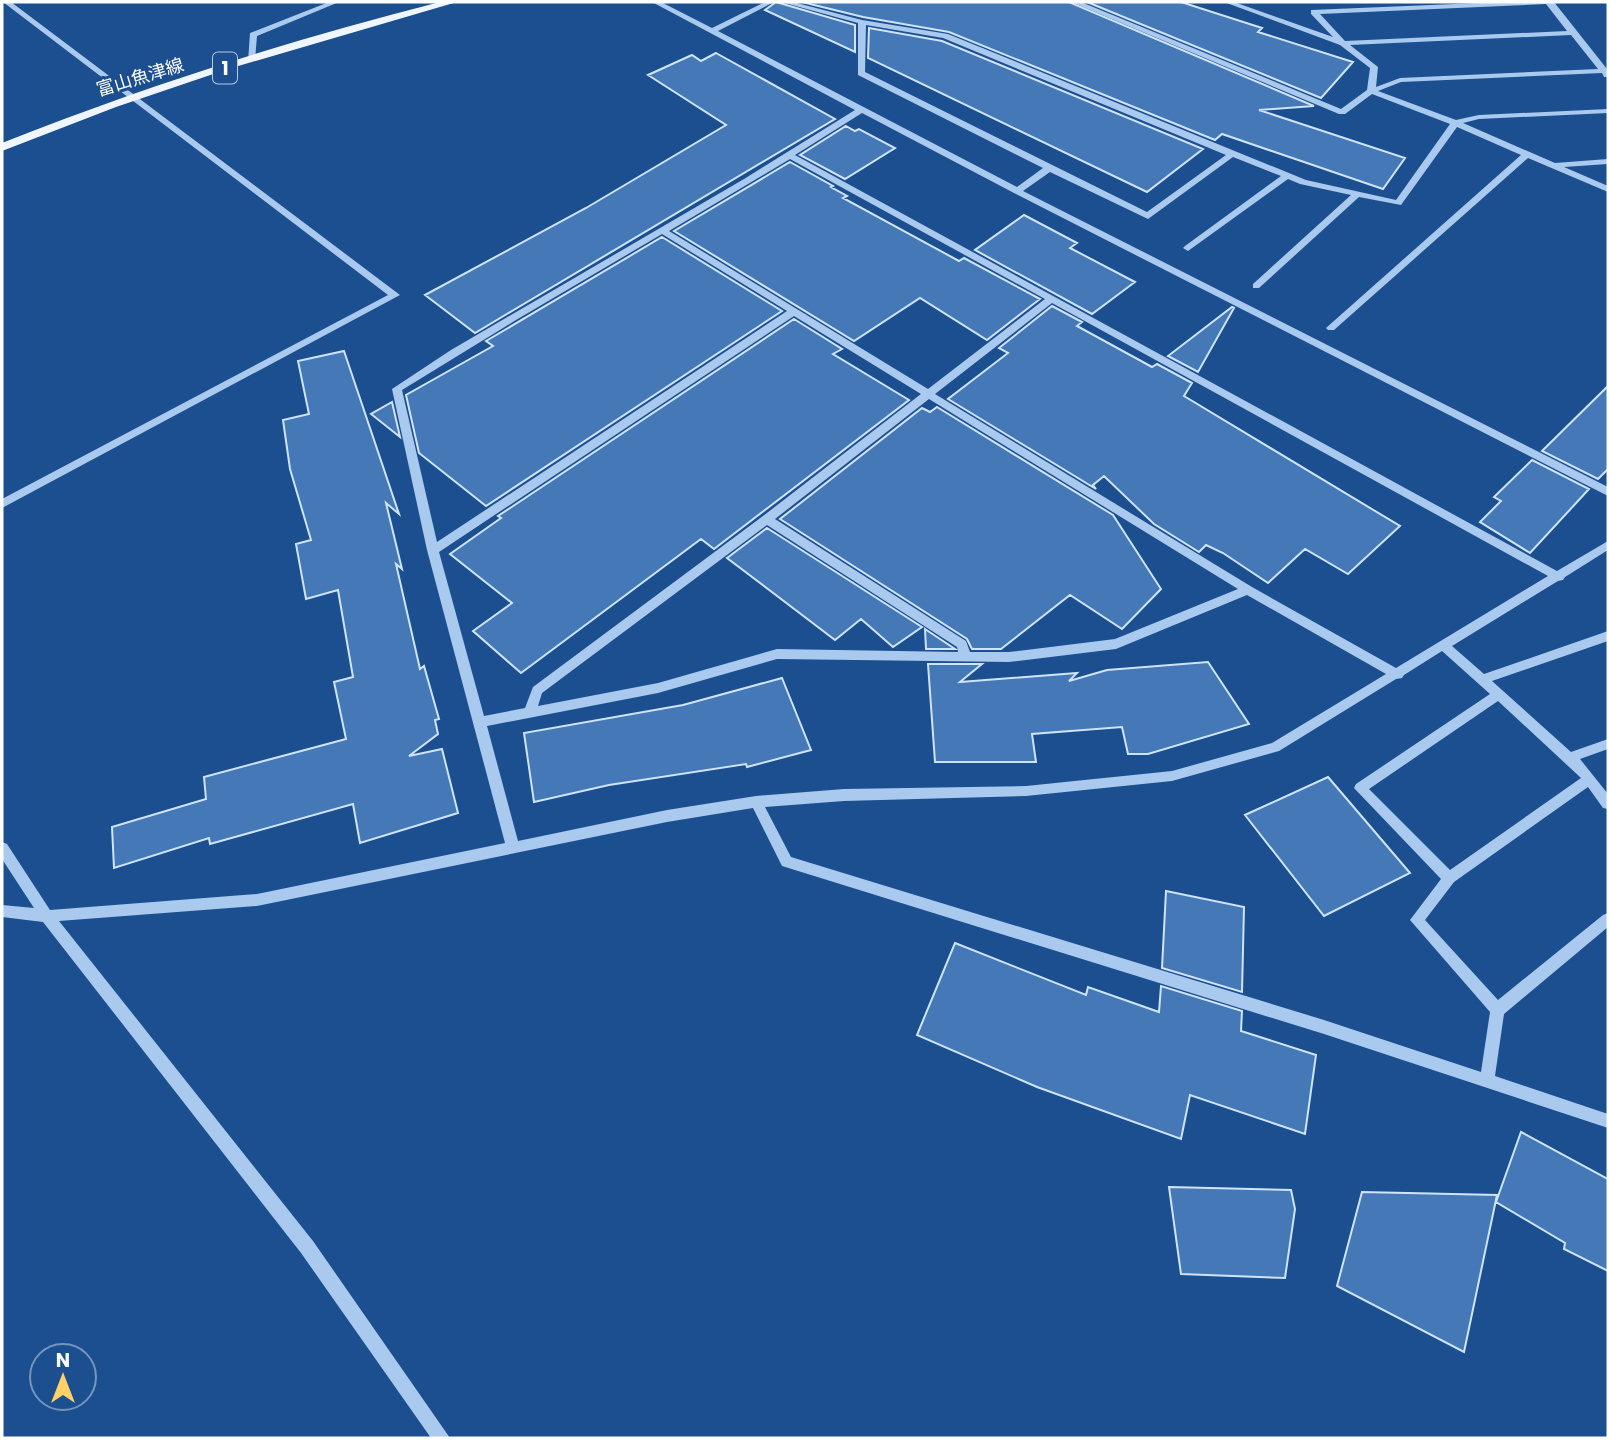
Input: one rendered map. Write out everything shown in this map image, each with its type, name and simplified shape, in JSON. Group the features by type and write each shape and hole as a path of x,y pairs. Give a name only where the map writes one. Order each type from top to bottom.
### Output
{"main road":[{"name":"富山魚津線","path":"2,147 86,112 251,60 452,2"}],"street":[{"path":"2,504 395,295 7,2"},
{"path":"251,60 253,35 335,2"},
{"path":"656,2 1017,191 1608,492"},
{"path":"713,32 770,2"},
{"path":"785,2 862,22 945,36 1287,176 1398,203 1455,123 1479,117 1608,111"},
{"path":"1075,2 1342,112 1371,91 1400,80 1606,74"},
{"path":"1228,2 1343,43 1573,33"},
{"path":"1371,91 1374,67 1343,43 1314,12 1549,2 1606,74"},
{"path":"862,22 861,74 1147,216 1233,155"},
{"path":"1371,91 1455,123 1608,189"},
{"path":"513,846 433,550 397,388 463,346 791,156 862,108"},
{"path":"1331,328 1527,154"},
{"path":"791,156 1559,577"},
{"path":"1552,165 1608,161"},
{"path":"1017,191 1049,168"},
{"path":"1188,248 1287,176"},
{"path":"1256,286 1357,194"},
{"path":"663,231 1248,590 1398,675"},
{"path":"530,712 537,690 767,519 1052,298"},
{"path":"433,550 794,312"},
{"path":"767,519 962,644 965,656"},
{"path":"2,911 47,915 257,900 513,846 755,802 844,795 1026,791 1172,776 1275,747 1398,675 1608,545"},
{"path":"480,722 658,688 777,654 1009,657 1115,644 1248,590"},
{"path":"1482,680 1608,636"},
{"path":"1444,646 1569,758 1590,779 1608,804"},
{"path":"1449,878 1360,788 1498,695"},
{"path":"1569,758 1608,744"},
{"path":"1497,1010 1417,920 1449,878 1590,779"},
{"path":"755,802 788,862 1060,943 1608,1120"},
{"path":"2,848 47,915 307,1247 440,1438"},
{"path":"1487,1081 1497,1010 1608,919"}],"building":[{"path":"776,2 855,25 855,52 765,10"},
{"path":"802,2 1069,2 1314,106 1259,110 1405,158 1383,189 1222,134 1215,140 949,32 863,17"},
{"path":"1087,2 1181,2 1262,28 1258,32 1353,62 1321,98"},
{"path":"869,28 942,41 1203,149 1147,192 868,58"},
{"path":"716,53 835,119 475,333 425,295 586,208 726,125 648,75 692,55 701,61"},
{"path":"846,126 855,131 859,129 895,148 845,179 800,155"},
{"path":"790,162 847,196 843,198 959,261 964,258 1040,299 987,340 920,298 854,341 674,231"},
{"path":"1024,215 1077,243 1070,248 1135,282 1092,314 975,250"},
{"path":"662,237 782,311 486,506 419,453 406,395 493,346 486,341"},
{"path":"1052,306 1082,322 1077,326 1152,367 1157,364 1192,383 1184,396 1400,526 1348,574 1305,549 1268,583 1223,553 1206,545 1199,552 1154,524 1104,476 1093,485 1096,489 948,399 1008,353 999,348"},
{"path":"1234,308 1198,372 1168,356"},
{"path":"794,319 842,349 833,354 909,400 714,549 701,539 521,673 473,631 512,603 450,554 501,518 498,516"},
{"path":"344,351 399,514 386,503 402,569 396,564 420,669 424,666 439,719 435,720 438,734 409,756 442,749 458,813 360,843 353,804 210,844 209,838 114,868 112,827 206,799 204,777 346,739 334,682 353,677 338,590 306,599 296,544 311,540 290,469 283,420 309,414 298,361"},
{"path":"1608,386 1608,469 1598,479 1542,451"},
{"path":"392,402 400,437 371,414"},
{"path":"937,407 1113,515 1161,589 1122,629 1070,595 1001,649 972,649 967,639 780,519 922,408 930,412"},
{"path":"1532,460 1589,489 1530,553 1480,522 1501,501 1494,497"},
{"path":"767,528 922,627 893,647 861,619 835,640 727,558"},
{"path":"925,629 955,649 926,649"},
{"path":"1208,662 1249,724 1148,754 1128,754 1122,727 1032,734 1036,762 935,762 928,664 982,664 960,682 1077,673 1069,681 1107,670"},
{"path":"782,678 811,750 747,767 746,764 609,785 534,802 524,733 683,705"},
{"path":"1328,777 1410,873 1324,916 1245,815"},
{"path":"1166,891 1244,907 1242,992 1162,968"},
{"path":"955,943 1086,995 1088,987 1159,1012 1161,986 1242,1011 1241,1031 1316,1055 1305,1134 1190,1095 1181,1139 1037,1087 917,1035"},
{"path":"1521,1132 1608,1179 1608,1271 1564,1249 1565,1243 1496,1202"},
{"path":"1169,1187 1291,1190 1295,1209 1285,1278 1181,1274"},
{"path":"1362,1192 1497,1195 1464,1352 1337,1286"}]}
